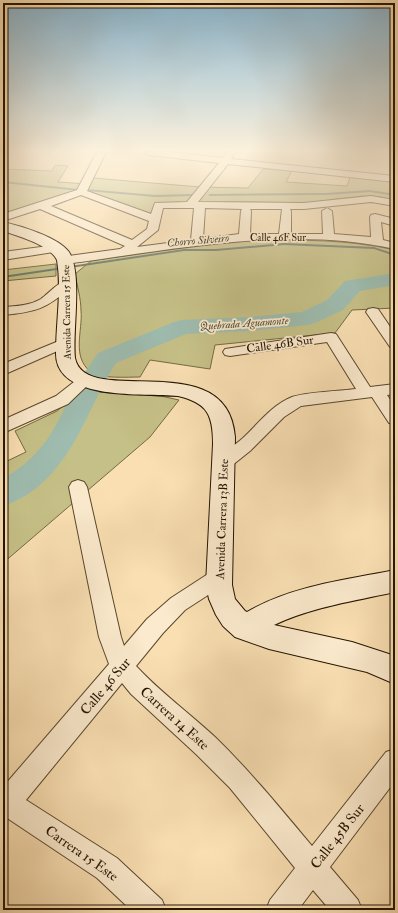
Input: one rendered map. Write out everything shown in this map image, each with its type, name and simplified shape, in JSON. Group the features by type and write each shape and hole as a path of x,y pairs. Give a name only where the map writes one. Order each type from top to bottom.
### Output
{"main road":[{"name":"Avenida Carrera 15 Este","path":"3,226 64,266 66,362 69,369 84,381"},
{"name":"Avenida Carrera 13B Este","path":"84,381 100,385 184,390 198,394 205,398 217,409 222,422 224,463 218,578 225,607 234,619 251,631 287,641 350,655 395,670"},
{"path":"246,628 276,610 297,603 395,581"}],"street":[{"path":"3,218 73,195"},
{"path":"88,195 155,219"},
{"path":"197,242 195,205 202,195"},
{"path":"40,205 129,248 152,230 159,204 304,206 371,199 395,203"},
{"path":"244,237 246,211"},
{"path":"285,237 286,211"},
{"path":"327,211 329,238"},
{"path":"377,242 375,217 395,223"},
{"name":"Calle 46F Sur","path":"3,256 64,266 129,248 244,237 329,238 377,242 395,246"},
{"path":"3,311 39,307 47,302 64,266"},
{"path":"373,312 395,344"},
{"name":"Calle 46B Sur","path":"230,352 331,337 371,391"},
{"path":"3,370 66,342"},
{"path":"3,427 62,400 84,381"},
{"path":"224,463 288,405 308,399 395,389"},
{"path":"371,391 395,419"},
{"name":"Carrera 14 Este","path":"78,487 110,637 121,666 139,686 229,768 348,910"},
{"name":"Calle 46 Sur","path":"5,805 155,626 174,607 196,591 218,578"},
{"name":"Calle 45B Sur","path":"280,910 395,761"},
{"name":"Carrera 15 Este","path":"5,805 107,868 152,910"}],"shaded area":[{"path":"3,195 68,195 3,214"},
{"path":"91,195 395,195 395,201 381,197 363,196 306,203 155,203 151,215"},
{"path":"250,240 305,240 341,242 377,246 395,250 395,308 352,310 335,333 215,345 210,369 150,360 140,377 114,377 95,374 85,366 81,359 79,343 81,306 75,274 91,261 169,249"},
{"path":"56,264 56,276 3,281 3,270"},
{"path":"80,391 161,396 179,400 150,437 3,563 3,463 26,452 15,431 57,411"}],"waterway":[{"path":"139,195 155,196 193,195"},
{"path":"210,195 256,195"},
{"name":"Chorro Silveiro","path":"3,277 184,250 216,250 284,244 374,248 395,255"},
{"name":"Quebrada Aguamonte","path":"96,375 107,358 182,327 249,324 307,318 335,305 353,286 395,279"},
{"name":"Quebrada Aguamonte","path":"3,494 33,473 49,458 65,435 87,391"}]}
